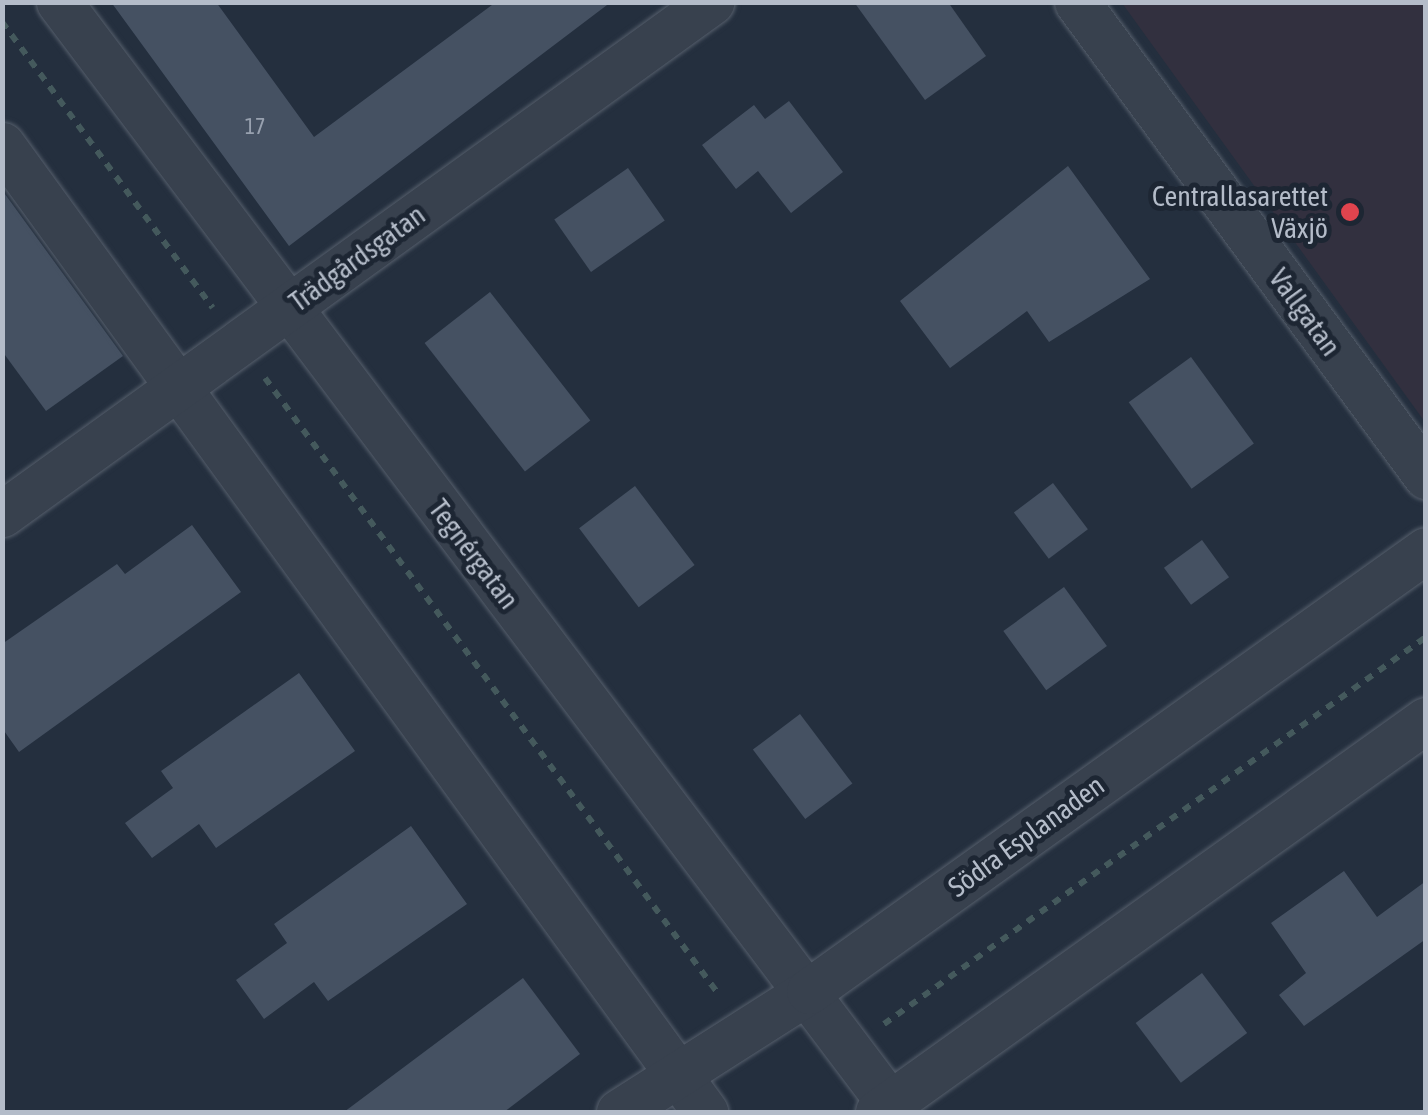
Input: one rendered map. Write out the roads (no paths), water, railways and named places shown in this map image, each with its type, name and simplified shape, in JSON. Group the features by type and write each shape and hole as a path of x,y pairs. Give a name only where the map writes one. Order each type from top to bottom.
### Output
{"street":[{"name":"Tegnérgatan","path":"59,2 286,309 809,991 850,1048 884,1108"},
{"name":"Trädgårdsgatan","path":"2,514 711,2"},
{"name":"Vallgatan","path":"1077,2 1426,476"},
{"path":"2,145 705,1112"},
{"name":"Södra Esplanaden","path":"619,1112 675,1071 809,991 1426,550"},
{"path":"884,1108 1426,720"}],"place":[{"name":"Centrallasarettet Växjö","path":"1350,212"}]}
